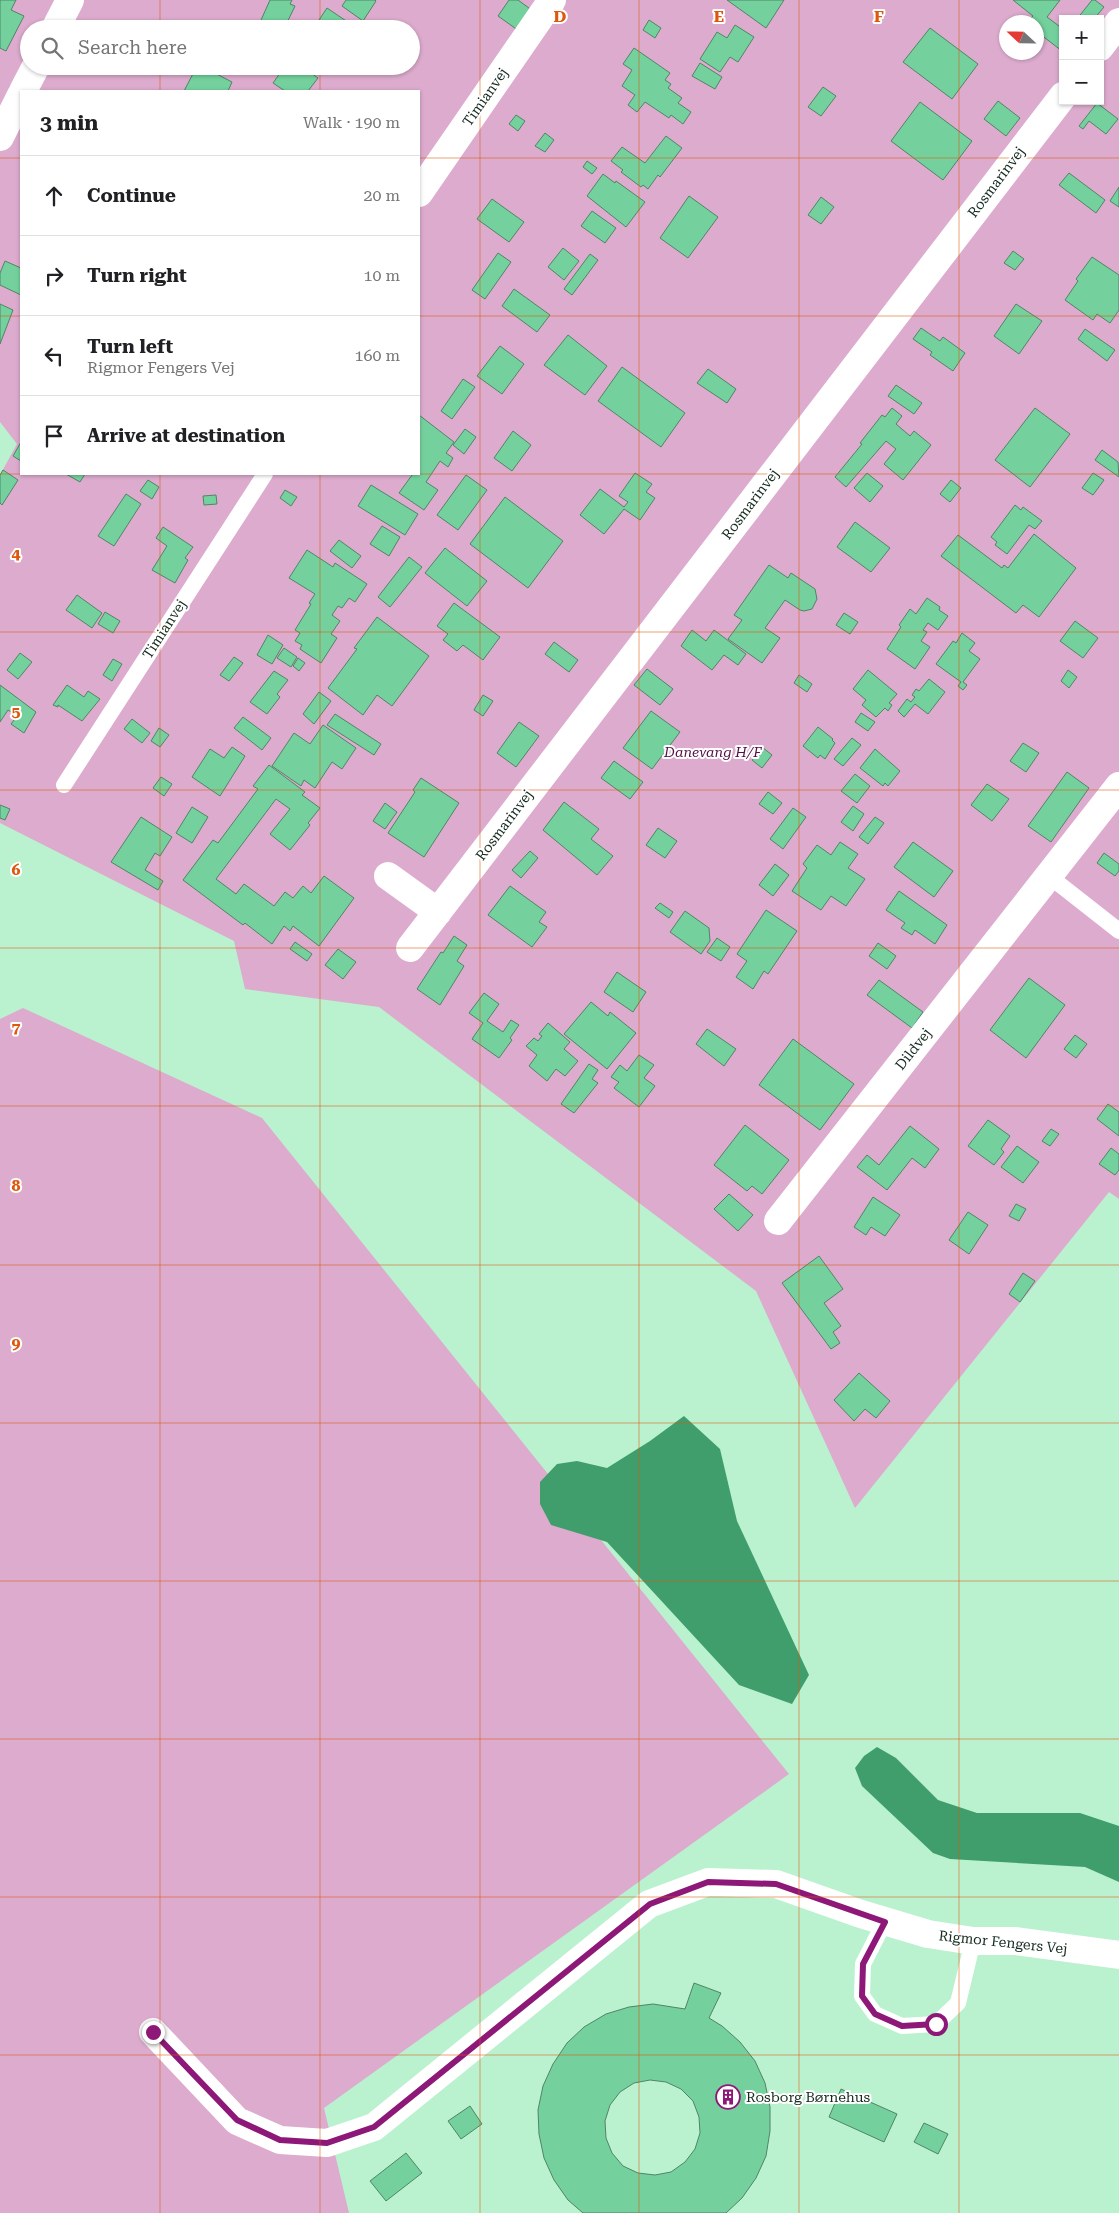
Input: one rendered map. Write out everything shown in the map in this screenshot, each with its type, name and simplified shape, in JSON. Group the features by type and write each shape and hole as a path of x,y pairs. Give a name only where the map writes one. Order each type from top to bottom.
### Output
{"street":[{"path":"60,20 70,0"},
{"name":"Timianvej","path":"420,192 552,0"},
{"path":"1104,42 1119,22"},
{"path":"24,90 31,75"},
{"path":"0,137 20,97"},
{"name":"Rosmarinvej","path":"410,948 1059,101"},
{"name":"Dildvej","path":"778,1221 1119,786"},
{"path":"388,876 438,912"},
{"name":"Rigmor Fengers Vej","path":"153,2032 237,2120 280,2140 327,2143 374,2127 650,1904 708,1882 776,1884 885,1922 928,1934 973,1941 1016,1941 1119,1955"}],"lane":[{"name":"Timianvej","path":"64,785 264,475"},
{"path":"1049,876 1119,932"},
{"path":"885,1922 863,1964 862,1996 875,2014 902,2026 936,2024 958,2003 973,1941"}],"green space":[{"name":"Danevang H/F","path":"0,0 1119,0 1119,1199 1109,1192 855,1508 756,1291 379,1007 245,989 234,941 0,823 0,475 17,444 0,422"},
{"path":"23,1008 262,1118 789,1774 324,2108 349,2213 0,2213 0,1019"}],"shaded area":[{"path":"684,1416 720,1449 737,1521 809,1675 792,1704 739,1685 607,1542 551,1525 540,1504 540,1482 557,1464 577,1461 607,1468 650,1441"},
{"path":"877,1747 896,1758 938,1800 977,1813 1080,1813 1119,1826 1119,1882 1085,1867 950,1859 933,1853 862,1786 855,1768 864,1756"}],"building":[{"path":"0,0 16,0 11,10 24,16 20,20 20,24 6,51 0,48"},
{"path":"270,0 292,0 290,4 295,6 288,20 261,20"},
{"path":"346,0 376,1 364,20 342,6"},
{"path":"509,0 518,0 533,11 519,31 498,16"},
{"path":"727,0 784,0 766,28"},
{"path":"1013,0 1060,0 1047,17 1059,26 1059,49 1044,37 1044,15 1032,15"},
{"path":"1092,0 1095,0 1104,7 1097,15 1080,15"},
{"path":"327,8 345,20 319,20"},
{"path":"649,20 661,28 655,38 643,30"},
{"path":"735,25 754,37 738,62 730,57 720,72 700,59 717,32 727,38"},
{"path":"930,28 978,64 952,99 903,62"},
{"path":"634,48 670,73 665,80 671,84 668,88 682,98 678,103 691,112 683,124 671,115 669,118 645,102 637,112 628,105 635,95 622,86 632,70 623,64"},
{"path":"700,63 722,77 715,89 692,76"},
{"path":"192,75 218,75 232,82 228,90 185,90"},
{"path":"279,75 314,75 318,78 309,90 284,90 273,83"},
{"path":"823,87 836,96 821,116 808,107"},
{"path":"998,101 1020,118 1006,136 984,119"},
{"path":"920,102 972,141 943,180 891,141"},
{"path":"1095,105 1100,105 1118,119 1106,134 1089,121 1083,129 1079,126"},
{"path":"516,115 525,121 518,131 509,124"},
{"path":"545,133 554,140 545,152 535,146"},
{"path":"666,136 682,148 660,177 658,175 648,189 643,185 641,187 621,172 623,170 611,161 622,147 645,163"},
{"path":"587,161 597,168 592,174 583,167"},
{"path":"1069,173 1105,200 1096,213 1059,185"},
{"path":"603,174 645,202 626,227 587,196"},
{"path":"1119,187 1119,207 1110,201"},
{"path":"689,196 718,217 688,258 660,238"},
{"path":"821,197 834,207 821,224 808,215"},
{"path":"492,199 524,222 509,242 477,219"},
{"path":"592,211 616,228 605,243 581,226"},
{"path":"563,248 579,261 564,280 548,267"},
{"path":"1013,251 1024,259 1015,270 1004,263"},
{"path":"498,253 511,262 485,299 472,290"},
{"path":"590,254 598,260 572,295 564,289"},
{"path":"1092,257 1119,275 1119,310 1110,323 1097,314 1093,320 1065,300 1078,281 1076,279"},
{"path":"5,261 20,268 20,295 0,285 0,273"},
{"path":"514,289 550,315 537,332 502,306"},
{"path":"0,304 13,310 0,344"},
{"path":"1016,304 1042,321 1019,354 994,336"},
{"path":"921,328 940,341 943,337 965,353 953,371 930,355 932,352 913,339"},
{"path":"1085,329 1115,350 1107,361 1078,339"},
{"path":"568,335 607,366 585,395 544,365"},
{"path":"500,346 524,364 502,394 477,376"},
{"path":"622,367 685,413 661,447 598,401"},
{"path":"708,369 736,389 727,403 697,383"},
{"path":"463,379 475,387 452,419 441,411"},
{"path":"896,385 922,403 914,414 888,396"},
{"path":"892,408 902,416 896,424 910,436 914,431 931,445 903,480 884,464 896,449 886,441 846,487 835,477 862,444 860,443 882,415 885,417"},
{"path":"1035,408 1070,434 1030,487 995,460"},
{"path":"420,416 454,442 446,453 453,458 448,467 440,461 426,482 438,490 424,510 399,493 412,475 420,475"},
{"path":"465,429 476,437 464,454 453,445"},
{"path":"513,431 531,445 512,471 494,458"},
{"path":"20,444 20,460 13,456"},
{"path":"1102,450 1118,462 1119,477 1095,460"},
{"path":"3,470 18,480 2,505 0,503 0,475"},
{"path":"635,473 652,484 646,492 655,498 640,520 624,509 604,534 580,515 600,489 624,507 628,502 619,496"},
{"path":"867,473 883,486 870,502 854,488"},
{"path":"1093,473 1104,480 1093,495 1082,488"},
{"path":"68,475 84,475 80,482"},
{"path":"466,475 487,490 458,530 437,515"},
{"path":"148,480 159,487 152,499 140,491"},
{"path":"951,480 961,488 950,502 940,494"},
{"path":"371,485 418,514 405,535 358,506"},
{"path":"285,490 297,497 291,506 280,498"},
{"path":"126,494 141,504 114,546 98,536"},
{"path":"216,495 217,504 204,505 203,496"},
{"path":"505,497 563,541 528,588 470,544"},
{"path":"1015,505 1021,510 1023,507 1042,521 1035,529 1029,525 1007,554 995,545 997,542 991,537"},
{"path":"855,522 890,548 871,572 837,547"},
{"path":"382,526 400,537 389,556 370,544"},
{"path":"163,527 193,547 185,558 188,560 175,583 152,570 167,546 156,538"},
{"path":"1034,534 1076,568 1039,617 1023,605 1016,613 941,556 958,535 1002,568 1004,565 1008,568"},
{"path":"339,540 361,556 352,568 330,551"},
{"path":"445,548 487,581 467,606 425,573"},
{"path":"307,550 333,567 335,563 367,584 355,602 349,598 342,608 338,606 332,615 340,621 331,634 337,638 321,663 300,649 302,645 295,641 300,633 295,630 315,594 289,578"},
{"path":"409,557 422,567 390,607 378,597"},
{"path":"769,565 788,578 791,573 815,589 817,599 812,609 804,611 785,600 765,628 780,638 762,663 728,639 742,620 734,615"},
{"path":"77,595 102,613 92,628 66,610"},
{"path":"927,598 940,607 939,610 948,616 938,630 928,623 923,630 927,632 921,641 930,647 915,669 887,649 901,627 899,625 910,609 916,614"},
{"path":"454,603 500,637 483,660 463,645 457,651 443,640 448,634 437,626"},
{"path":"105,612 120,621 113,633 98,624"},
{"path":"844,613 858,622 850,634 836,625"},
{"path":"377,617 429,656 392,706 377,695 363,715 328,688 357,649 354,648"},
{"path":"1075,621 1098,638 1083,658 1060,641"},
{"path":"692,630 706,641 714,630 746,654 738,665 724,655 712,670 681,646"},
{"path":"962,633 975,643 969,651 980,659 963,682 967,685 963,690 958,686 961,682 936,664 953,641 956,643"},
{"path":"268,635 283,645 272,664 257,655"},
{"path":"554,642 578,660 569,672 545,654"},
{"path":"284,648 297,657 291,667 277,658"},
{"path":"20,653 32,662 18,679 7,670"},
{"path":"234,657 243,663 229,681 220,675"},
{"path":"298,658 305,663 299,671 293,666"},
{"path":"113,659 122,664 112,681 103,675"},
{"path":"647,669 673,689 660,705 634,685"},
{"path":"868,670 897,694 889,703 892,705 888,711 885,708 876,717 862,705 866,700 853,689"},
{"path":"1068,670 1077,677 1069,688 1061,681"},
{"path":"274,671 288,680 277,694 280,697 267,714 250,702"},
{"path":"799,675 812,684 807,692 794,683"},
{"path":"929,679 945,692 928,714 915,704 904,717 898,711 907,699 911,702 915,697 912,695 916,689 919,691"},
{"path":"0,685 36,712 24,733 11,724 17,716 8,710 0,722"},
{"path":"67,685 84,697 88,691 100,699 82,721 58,705 58,707 53,705"},
{"path":"319,692 331,701 314,724 303,714"},
{"path":"483,695 493,701 483,716 474,710"},
{"path":"651,711 680,732 652,769 623,748"},
{"path":"861,713 875,722 868,731 855,722"},
{"path":"335,714 381,744 374,755 327,725"},
{"path":"243,717 271,738 262,750 234,728"},
{"path":"132,719 150,733 142,743 124,729"},
{"path":"519,722 539,736 516,767 497,753"},
{"path":"323,725 356,748 342,769 332,762 315,788 304,780 301,786 272,766 294,733 310,744"},
{"path":"818,727 833,739 835,743 825,759 820,755 818,758 803,746"},
{"path":"159,728 169,735 160,747 151,741"},
{"path":"852,738 861,745 843,766 834,759"},
{"path":"1023,743 1039,753 1026,772 1010,761"},
{"path":"232,747 245,756 220,796 192,777 210,749 224,758"},
{"path":"762,747 772,755 762,768 752,760"},
{"path":"875,749 900,771 888,786 885,783 883,786 860,768"},
{"path":"614,761 643,782 630,799 601,778"},
{"path":"269,765 305,792 302,795 320,808 308,823 310,825 290,850 270,834 290,809 276,799 216,879 236,894 244,884 274,906 285,892 293,898 303,886 311,893 324,876 354,898 319,946 293,926 290,931 284,926 272,944 245,923 243,925 183,880 213,840 218,843 258,789 253,786"},
{"path":"1067,772 1089,788 1051,842 1028,826"},
{"path":"855,774 870,786 857,803 841,791"},
{"path":"161,777 172,784 164,796 153,788"},
{"path":"421,778 459,803 424,857 388,833 415,792 413,790"},
{"path":"987,784 1009,799 992,821 971,805"},
{"path":"768,792 782,803 773,814 759,804"},
{"path":"564,802 599,829 591,839 613,856 597,875 543,830"},
{"path":"385,803 397,812 385,829 373,821"},
{"path":"0,805 10,809 5,820 0,818"},
{"path":"853,806 864,814 853,831 841,822"},
{"path":"192,807 208,817 192,843 176,833"},
{"path":"793,808 806,817 783,849 770,839"},
{"path":"141,817 172,837 160,856 155,853 145,870 163,881 158,890 111,862"},
{"path":"875,817 884,823 868,844 859,837"},
{"path":"658,828 677,841 665,858 646,845"},
{"path":"840,842 858,854 848,868 865,879 846,906 831,896 821,910 792,891 807,868 803,864 817,845 831,855"},
{"path":"913,842 953,871 934,897 894,867"},
{"path":"530,851 538,858 521,878 512,870"},
{"path":"1104,853 1119,864 1119,871 1115,876 1097,863"},
{"path":"775,864 789,875 773,896 759,885"},
{"path":"510,886 546,912 539,922 547,927 532,947 488,915"},
{"path":"899,891 947,925 935,944 915,930 912,935 901,928 905,923 886,910"},
{"path":"660,903 673,912 669,918 655,908"},
{"path":"766,910 797,931 768,974 764,971 753,989 736,977 747,961 737,954"},
{"path":"685,911 709,928 710,941 701,954 670,932"},
{"path":"454,936 467,945 457,961 464,966 440,1005 417,989 441,952 443,953"},
{"path":"717,938 730,947 721,961 707,952"},
{"path":"295,942 312,954 307,961 290,949"},
{"path":"878,943 896,956 887,969 869,956"},
{"path":"338,949 356,962 343,979 325,965"},
{"path":"617,972 646,992 633,1012 604,992"},
{"path":"1029,978 1065,1005 1026,1058 990,1030"},
{"path":"879,980 923,1012 912,1028 867,995"},
{"path":"484,993 499,1004 487,1021 503,1032 511,1020 519,1025 510,1038 512,1040 499,1058 472,1039 483,1023 469,1013"},
{"path":"591,1002 608,1016 610,1012 636,1033 607,1069 564,1034"},
{"path":"548,1023 570,1042 564,1049 578,1061 565,1076 556,1069 547,1081 529,1066 537,1055 526,1046 534,1038 538,1041 542,1036 539,1034"},
{"path":"707,1029 736,1049 724,1066 696,1044"},
{"path":"1075,1035 1087,1044 1076,1058 1064,1049"},
{"path":"793,1039 854,1084 820,1130 759,1085"},
{"path":"639,1055 654,1065 644,1078 655,1086 639,1107 614,1088 619,1082 611,1077 620,1065 627,1071"},
{"path":"589,1064 598,1070 592,1079 598,1083 574,1113 561,1104"},
{"path":"1108,1104 1119,1112 1119,1136 1097,1119"},
{"path":"988,1120 1010,1136 1001,1149 1004,1152 994,1165 968,1146"},
{"path":"745,1125 789,1160 762,1194 752,1186 747,1191 714,1165"},
{"path":"910,1126 939,1149 925,1168 912,1158 887,1190 857,1167 867,1155 879,1165"},
{"path":"1051,1129 1059,1134 1050,1146 1042,1141"},
{"path":"1017,1146 1039,1162 1023,1183 1001,1167"},
{"path":"1111,1148 1119,1154 1119,1170 1115,1175 1099,1164"},
{"path":"729,1194 753,1215 738,1231 714,1209"},
{"path":"873,1197 900,1215 885,1236 871,1227 866,1235 854,1227"},
{"path":"1016,1204 1026,1209 1019,1221 1009,1216"},
{"path":"968,1212 988,1225 969,1254 949,1240"},
{"path":"819,1256 843,1289 824,1303 841,1326 833,1332 840,1343 831,1349 782,1283"},
{"path":"1023,1273 1035,1281 1020,1302 1009,1294"},
{"path":"859,1373 890,1401 876,1418 865,1409 854,1421 834,1400"},
{"name":"Rosborg Børnehus","path":"694,1983 721,1993 709,2018 722,2026 740,2042 755,2061 765,2083 770,2107 770,2131 766,2156 756,2178 742,2198 726,2213 583,2213 568,2200 554,2180 544,2158 539,2134 538,2110 543,2086 553,2064 567,2043 584,2027 606,2014 629,2007 653,2004 685,2009","holes":["650,2080 666,2082 681,2089 693,2101 699,2117 700,2133 695,2149 685,2162 671,2172 655,2175 638,2173 623,2166 612,2153 606,2138 605,2121 610,2105 620,2092 634,2083"]},
{"path":"841,2089 897,2114 884,2142 829,2117"},
{"path":"470,2106 482,2124 461,2139 448,2121"},
{"path":"924,2123 948,2134 938,2154 914,2142"},
{"path":"406,2153 422,2173 386,2201 370,2181"}],"place":[{"name":"Rosborg Børnehus","path":"728,2097"}],"route":[{"path":"153,2032 237,2120 280,2140 327,2143 374,2127 650,1904 708,1882 776,1884 885,1922 863,1964 862,1996 875,2014 902,2026 936,2024"}]}
